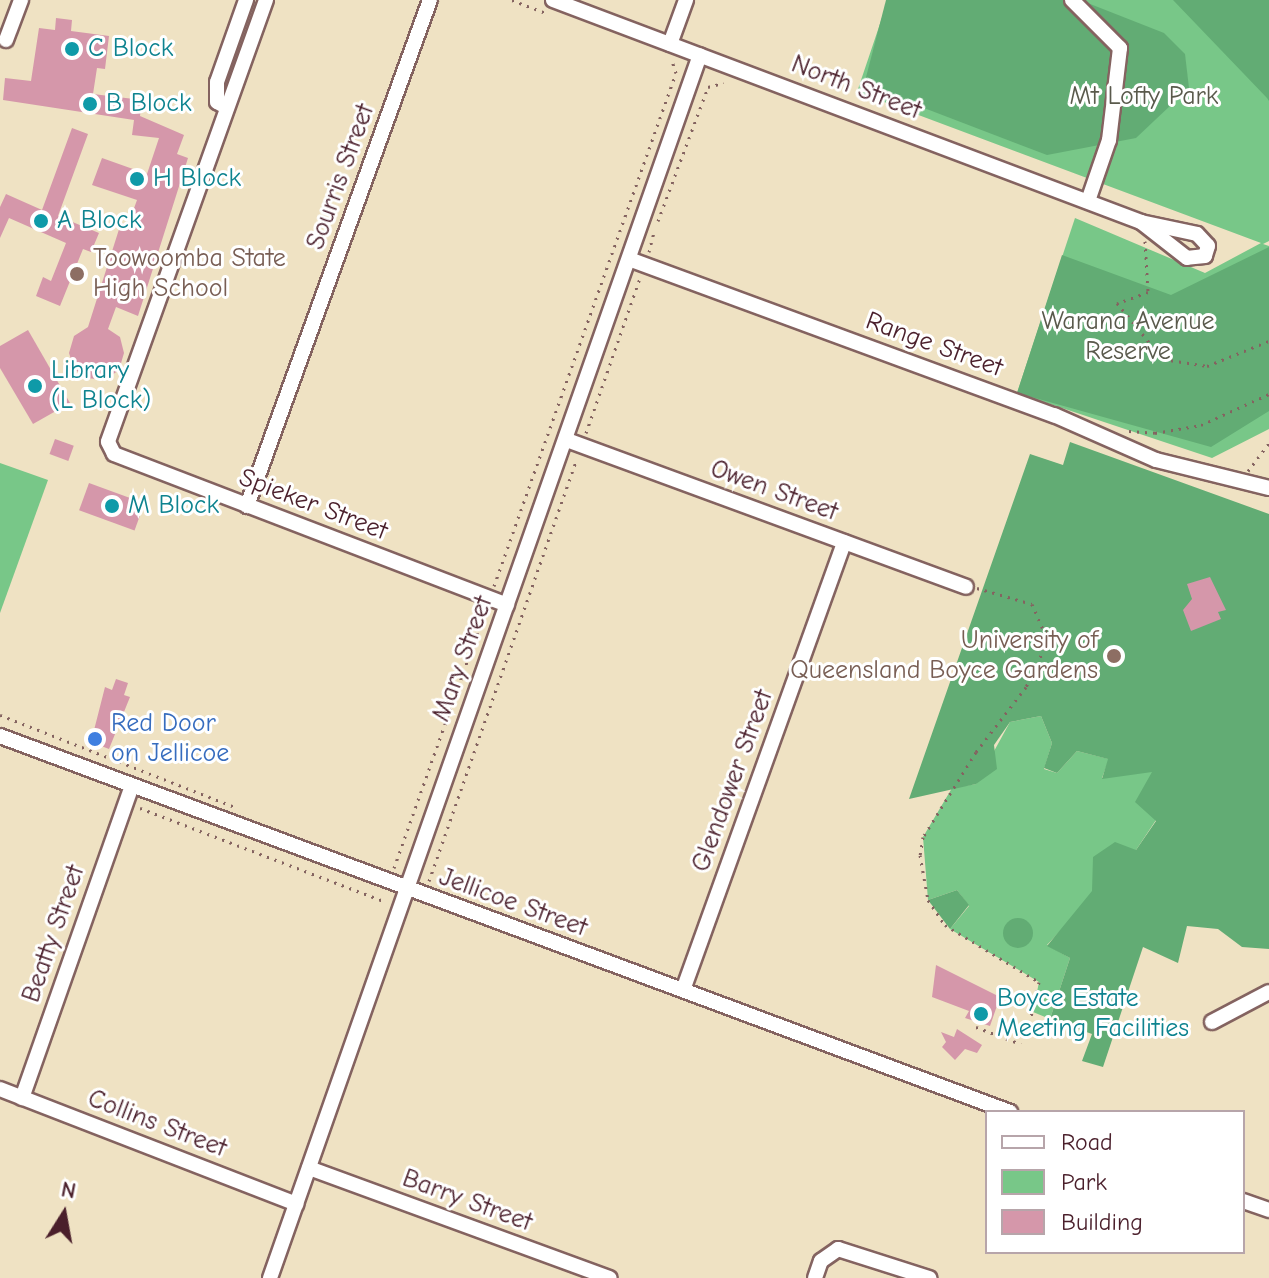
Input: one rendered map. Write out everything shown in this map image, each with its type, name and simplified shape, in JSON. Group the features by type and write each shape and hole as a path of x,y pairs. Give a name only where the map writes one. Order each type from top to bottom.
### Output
{"street":[{"path":"6,40 21,0"},
{"path":"246,0 217,82 217,102 226,107 266,0"},
{"name":"Sourris Street","path":"247,506 430,0"},
{"name":"North Street","path":"553,0 671,52 700,55 1141,222"},
{"path":"588,0 595,16"},
{"path":"671,52 686,0"},
{"path":"1072,0 1120,48 1109,140 1088,201"},
{"name":"Mary Street","path":"270,1278 700,55"},
{"name":"Spieker Street","path":"226,107 108,442 114,454 507,605"},
{"name":"Range Street","path":"629,259 1054,415 1156,460 1244,479 1269,488"},
{"name":"Owen Street","path":"567,440 966,587"},
{"name":"Glendower Street","path":"683,990 844,542"},
{"name":"Jellicoe Street","path":"0,736 1005,1110"},
{"name":"Beatty Street","path":"22,1098 132,786"},
{"path":"1212,1022 1269,992"},
{"name":"Collins Street","path":"0,1089 296,1204"},
{"name":"Barry Street","path":"309,1168 609,1278"},
{"path":"1245,1202 1269,1210"},
{"path":"815,1278 821,1261 838,1249 929,1278"}],"path":[{"path":"380,863 394,869 676,73 671,52"},
{"path":"429,881 708,87 723,83"},
{"path":"1141,222 1148,292 1117,303 1163,359 1207,366 1269,341"},
{"path":"1117,427 1155,433 1201,425 1269,394"},
{"path":"1244,479 1269,443"},
{"path":"966,587 1032,604 1048,641 1026,687 976,752 923,837 920,855 928,900 945,925 1039,982 1030,1020"},
{"path":"0,715 238,808"},
{"path":"126,802 383,901"},
{"path":"976,1027 1021,1044"}],"green space":[{"name":"Mt Lofty Park","path":"886,0 1080,0 1164,33 1185,54 1189,88 1136,138 1047,155 864,85"},
{"name":"Mt Lofty Park","path":"888,0 1269,0 1269,241 1263,244 1269,246 1269,429 1212,458 1017,393 1075,218 1205,273 1261,243 857,92"},
{"path":"1173,0 1269,0 1269,101 1267,98"},
{"name":"Warana Avenue Reserve","path":"1269,247 1269,411 1211,447 1017,393 1062,255 1171,295"},
{"name":"University of Queensland Boyce Gardens","path":"1070,442 1269,514 1269,949 1242,947 1218,929 1187,926 1178,963 1143,947 1103,1067 1082,1061 1092,1034 1050,1019 1070,958 1047,946 1092,891 1093,857 1115,842 1136,850 1156,821 1135,802 1152,772 1102,779 1108,759 1077,751 1057,773 1044,768 1052,743 1041,716 1010,722 994,745 997,769 976,784 909,799 1030,454 1063,465"},
{"path":"0,463 48,480 0,613"},
{"path":"1041,716 1052,743 1044,769 1057,773 1077,751 1109,759 1102,778 1153,771 1156,820 1136,850 1047,945 1070,958 1050,1019 1033,1012 1039,982 950,929 969,906 957,890 928,900 923,837 952,788 976,784 1010,722"},
{"path":"957,890 969,905 950,929 928,900"},
{"path":"1018,918 1029,922 1033,933 1029,944 1018,948 1007,944 1003,933 1007,922"}],"building":[{"path":"56,18 72,20 71,31 109,36 105,69 97,68 93,94 142,100 140,116 184,135 177,154 188,158 138,316 116,307 108,329 120,337 124,353 119,370 105,380 87,378 74,369 69,353 74,336 88,327 121,223 128,225 137,200 92,185 102,158 147,174 159,138 132,135 134,120 3,100 5,78 31,81 39,28 55,30"},
{"path":"72,128 88,134 58,216 99,233 91,252 83,249 60,306 36,296 43,277 51,281 66,243 9,218 0,238 0,207 6,194 42,210"},
{"name":"Library (L Block)","path":"28,330 70,403 33,424 0,368 0,346"},
{"path":"55,439 74,446 68,461 50,454"},
{"name":"M Block","path":"89,483 144,503 135,530 79,510"},
{"path":"1210,577 1226,610 1218,612 1221,619 1191,631 1183,610 1192,599 1187,584"},
{"path":"116,679 128,683 124,695 130,697 109,749 91,742 105,687 112,690"},
{"name":"Boyce Estate Meeting Facilities","path":"936,965 1000,997 990,1026 965,1018 969,1011 932,997"},
{"path":"957,1029 982,1045 977,1053 965,1049 955,1060 942,1047 946,1042 941,1032 954,1037"}],"place":[{"name":"C Block","path":"72,49"},
{"name":"B Block","path":"90,104"},
{"name":"H Block","path":"137,179"},
{"name":"A Block","path":"41,221"},
{"name":"Toowoomba State High School","path":"77,274"},
{"name":"Library (L Block)","path":"35,386"},
{"name":"M Block","path":"112,506"},
{"name":"University of Queensland Boyce Gardens","path":"1114,656"},
{"name":"Red Door on Jellicoe","path":"95,739"},
{"name":"Boyce Estate Meeting Facilities","path":"981,1014"}]}
